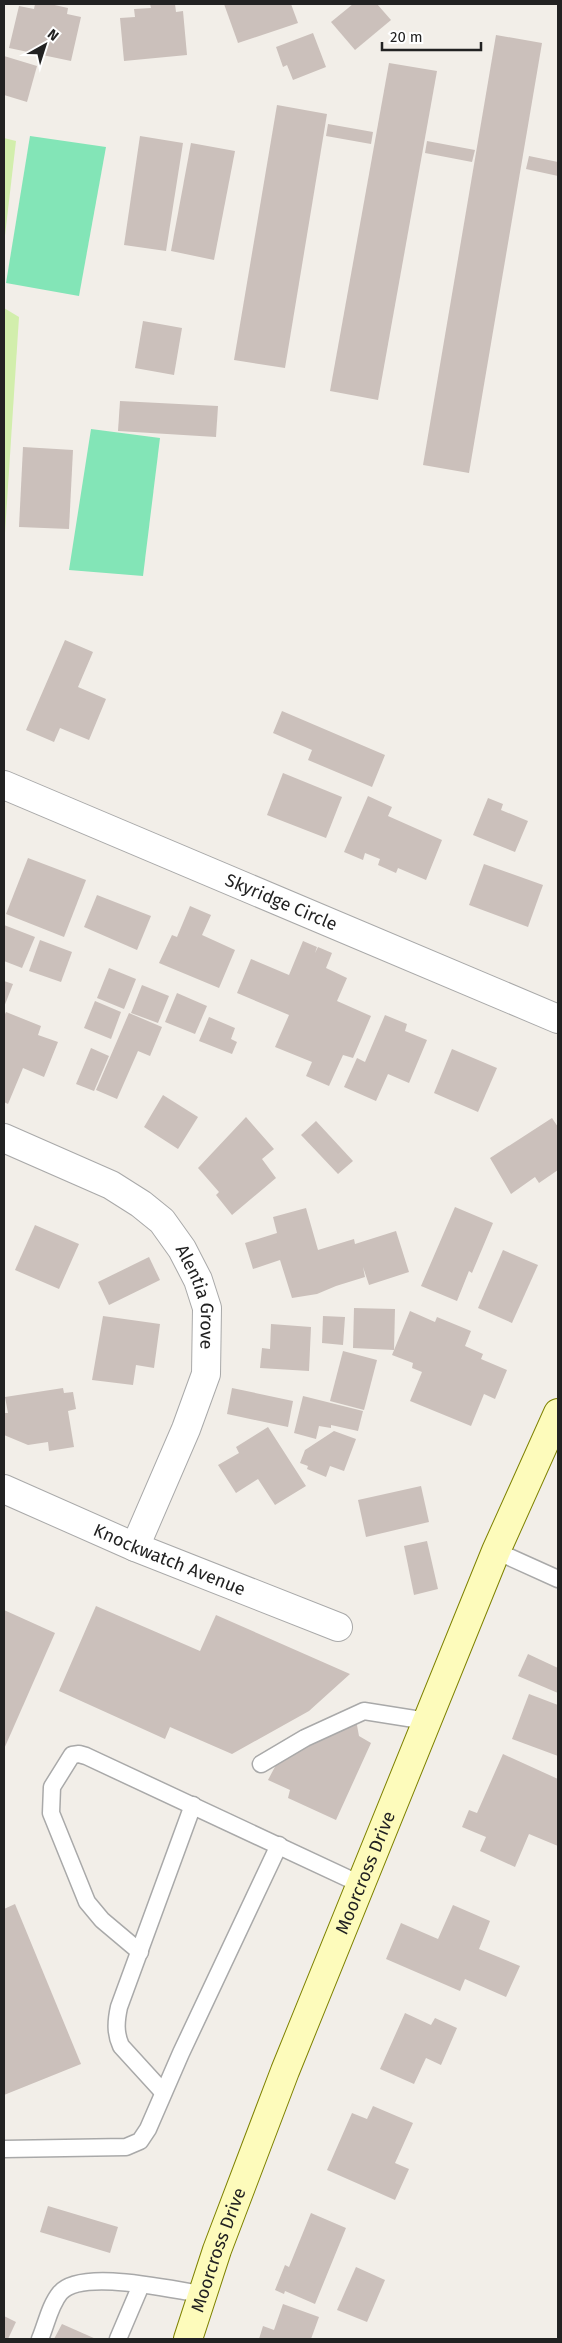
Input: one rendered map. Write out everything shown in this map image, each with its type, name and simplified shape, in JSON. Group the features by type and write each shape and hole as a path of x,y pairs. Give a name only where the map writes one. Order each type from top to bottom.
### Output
{"street":[{"name":"Skyridge Circle","path":"4,785 558,1019"},
{"name":"Alentia Grove","path":"4,1138 111,1185 162,1220 182,1249 198,1280 207,1308 206,1374 186,1429 135,1547"},
{"name":"Moorcross Drive","path":"188,2339 202,2294 285,2071 360,1884 496,1550 556,1422"},
{"name":"Knockwatch Avenue","path":"4,1489 135,1547 338,1627"}],"lane":[{"path":"496,1550 558,1579"},
{"path":"262,1764 305,1738 364,1711 426,1721"},
{"path":"140,1952 102,1920 87,1902 51,1813 52,1787 72,1755 79,1754 193,1805 360,1884"},
{"path":"163,2092 134,2061 117,2038 116,2022 119,2007 193,1805"},
{"path":"4,2148 104,2148 133,2145 145,2135 163,2092 279,1845"},
{"path":"40,2339 60,2294 70,2285 94,2281 141,2285 202,2294"},
{"path":"118,2339 141,2285"}],"green space":[{"path":"30,136 106,147 79,296 6,283"},
{"path":"4,138 16,141 4,244"},
{"path":"4,308 19,317 4,548"},
{"path":"91,429 160,438 143,576 69,570"}],"building":[{"path":"35,4 50,4 68,8 67,14 81,17 71,61 9,48 19,6 34,9"},
{"path":"150,4 175,4 176,12 183,11 187,55 124,61 120,18 135,17 134,9 151,8"},
{"path":"224,4 291,4 298,23 238,43"},
{"path":"353,4 377,4 391,20 355,50 331,22"},
{"path":"313,33 326,67 293,80 287,65 283,67 276,47"},
{"path":"496,35 542,43 469,473 423,465"},
{"path":"4,56 37,66 27,102 4,95"},
{"path":"389,63 437,71 378,400 330,391"},
{"path":"277,105 327,114 285,368 234,360"},
{"path":"328,124 373,132 371,144 326,136"},
{"path":"140,136 183,143 166,251 124,245"},
{"path":"427,141 475,150 472,162 425,153"},
{"path":"191,143 235,151 214,260 171,251"},
{"path":"529,156 558,162 558,176 526,169"},
{"path":"143,321 182,328 174,375 135,368"},
{"path":"120,401 218,406 216,437 118,431"},
{"path":"23,447 73,450 69,529 19,527"},
{"path":"65,640 93,652 78,687 106,699 89,740 60,728 54,742 26,730"},
{"path":"282,711 385,755 372,787 308,760 312,750 273,733"},
{"path":"283,773 342,797 326,838 267,815"},
{"path":"368,796 392,807 388,816 442,840 426,880 398,868 396,873 378,865 380,859 365,853 363,860 344,852"},
{"path":"488,798 503,804 501,810 528,821 515,852 473,835"},
{"path":"28,858 86,880 64,937 6,914"},
{"path":"484,864 543,885 528,927 469,905"},
{"path":"97,895 151,916 137,950 84,927"},
{"path":"190,906 211,915 202,935 235,950 219,988 159,963 172,935 177,937"},
{"path":"4,925 35,937 22,968 4,961"},
{"path":"40,940 72,952 61,982 29,971"},
{"path":"303,941 317,947 315,953 318,947 332,953 326,968 347,978 337,1001 371,1016 353,1058 343,1055 329,1086 306,1076 312,1062 275,1047 289,1015 237,993 251,959 289,975"},
{"path":"109,968 136,979 124,1009 97,998"},
{"path":"4,981 13,984 4,1007"},
{"path":"142,985 169,996 158,1023 131,1013"},
{"path":"177,993 207,1006 195,1034 165,1022"},
{"path":"95,1001 121,1012 111,1039 84,1028"},
{"path":"6,1012 41,1026 38,1035 58,1042 44,1077 23,1068 8,1104 4,1102 4,1016"},
{"path":"129,1013 162,1027 150,1056 138,1051 117,1099 96,1090"},
{"path":"385,1015 407,1024 405,1031 427,1040 409,1083 388,1074 376,1101 344,1087 357,1058 365,1062"},
{"path":"209,1017 235,1028 231,1039 237,1042 232,1054 199,1041"},
{"path":"91,1048 109,1056 94,1091 76,1084"},
{"path":"452,1049 497,1068 478,1112 434,1093"},
{"path":"163,1095 198,1117 178,1149 144,1127"},
{"path":"246,1117 274,1149 262,1159 276,1178 232,1215 216,1195 219,1192 198,1168"},
{"path":"552,1118 558,1127 558,1170 539,1183 535,1177 511,1194 490,1158"},
{"path":"316,1121 353,1161 338,1174 301,1135"},
{"path":"455,1207 493,1223 472,1273 469,1271 457,1301 421,1286"},
{"path":"306,1208 318,1250 354,1239 355,1244 396,1231 409,1272 369,1285 363,1267 365,1277 317,1294 292,1298 280,1260 253,1269 245,1243 277,1233 273,1217"},
{"path":"35,1225 79,1244 59,1289 15,1270"},
{"path":"503,1250 538,1265 512,1323 478,1308"},
{"path":"149,1257 160,1280 109,1305 98,1282"},
{"path":"354,1308 395,1309 394,1350 353,1348"},
{"path":"410,1311 435,1322 437,1317 471,1331 465,1346 483,1354 481,1359 507,1370 495,1399 484,1394 471,1426 410,1401 422,1372 412,1368 413,1363 392,1355"},
{"path":"103,1316 160,1324 154,1368 136,1365 133,1385 92,1380"},
{"path":"323,1316 345,1317 343,1345 322,1343"},
{"path":"271,1324 311,1327 309,1371 260,1368 262,1348 270,1349"},
{"path":"343,1351 377,1360 364,1410 330,1401"},
{"path":"63,1388 64,1393 73,1392 76,1409 68,1411 74,1447 49,1451 48,1442 28,1445 4,1435 4,1413 8,1413 5,1397"},
{"path":"232,1388 293,1401 288,1427 227,1414"},
{"path":"303,1396 363,1411 358,1431 331,1425 331,1428 319,1426 316,1439 294,1433"},
{"path":"268,1427 306,1486 275,1505 258,1479 236,1493 218,1465 239,1453 236,1447"},
{"path":"334,1431 356,1439 344,1471 330,1466 326,1477 307,1469 308,1466 300,1463 305,1450"},
{"path":"421,1486 429,1522 366,1537 358,1500"},
{"path":"427,1541 438,1589 414,1595 404,1546"},
{"path":"96,1606 200,1651 216,1615 350,1674 309,1711 232,1754 170,1727 165,1739 59,1691"},
{"path":"4,1610 55,1633 4,1749"},
{"path":"528,1654 558,1668 558,1693 518,1676"},
{"path":"529,1694 558,1705 558,1756 512,1739"},
{"path":"356,1720 359,1736 371,1743 336,1820 288,1798 290,1790 268,1780 278,1761"},
{"path":"503,1754 558,1779 558,1846 529,1834 515,1867 480,1851 486,1837 462,1827 469,1810 477,1813"},
{"path":"15,1904 81,2064 4,2095 4,1909"},
{"path":"453,1905 490,1921 479,1949 520,1966 506,1997 465,1979 460,1991 386,1959 401,1923 438,1939"},
{"path":"405,2013 431,2025 435,2018 457,2028 441,2065 426,2058 414,2084 380,2069"},
{"path":"373,2106 413,2123 395,2163 409,2169 395,2200 327,2170 352,2113 367,2119"},
{"path":"48,2206 118,2227 110,2253 40,2232"},
{"path":"311,2213 346,2228 315,2304 285,2291 284,2294 275,2290 285,2265 289,2267"},
{"path":"356,2267 385,2280 367,2322 337,2310"},
{"path":"283,2304 319,2317 311,2339 259,2339 263,2326 274,2330"},
{"path":"4,2316 16,2322 8,2339 4,2339"},
{"path":"62,2324 96,2339 54,2339"}]}
